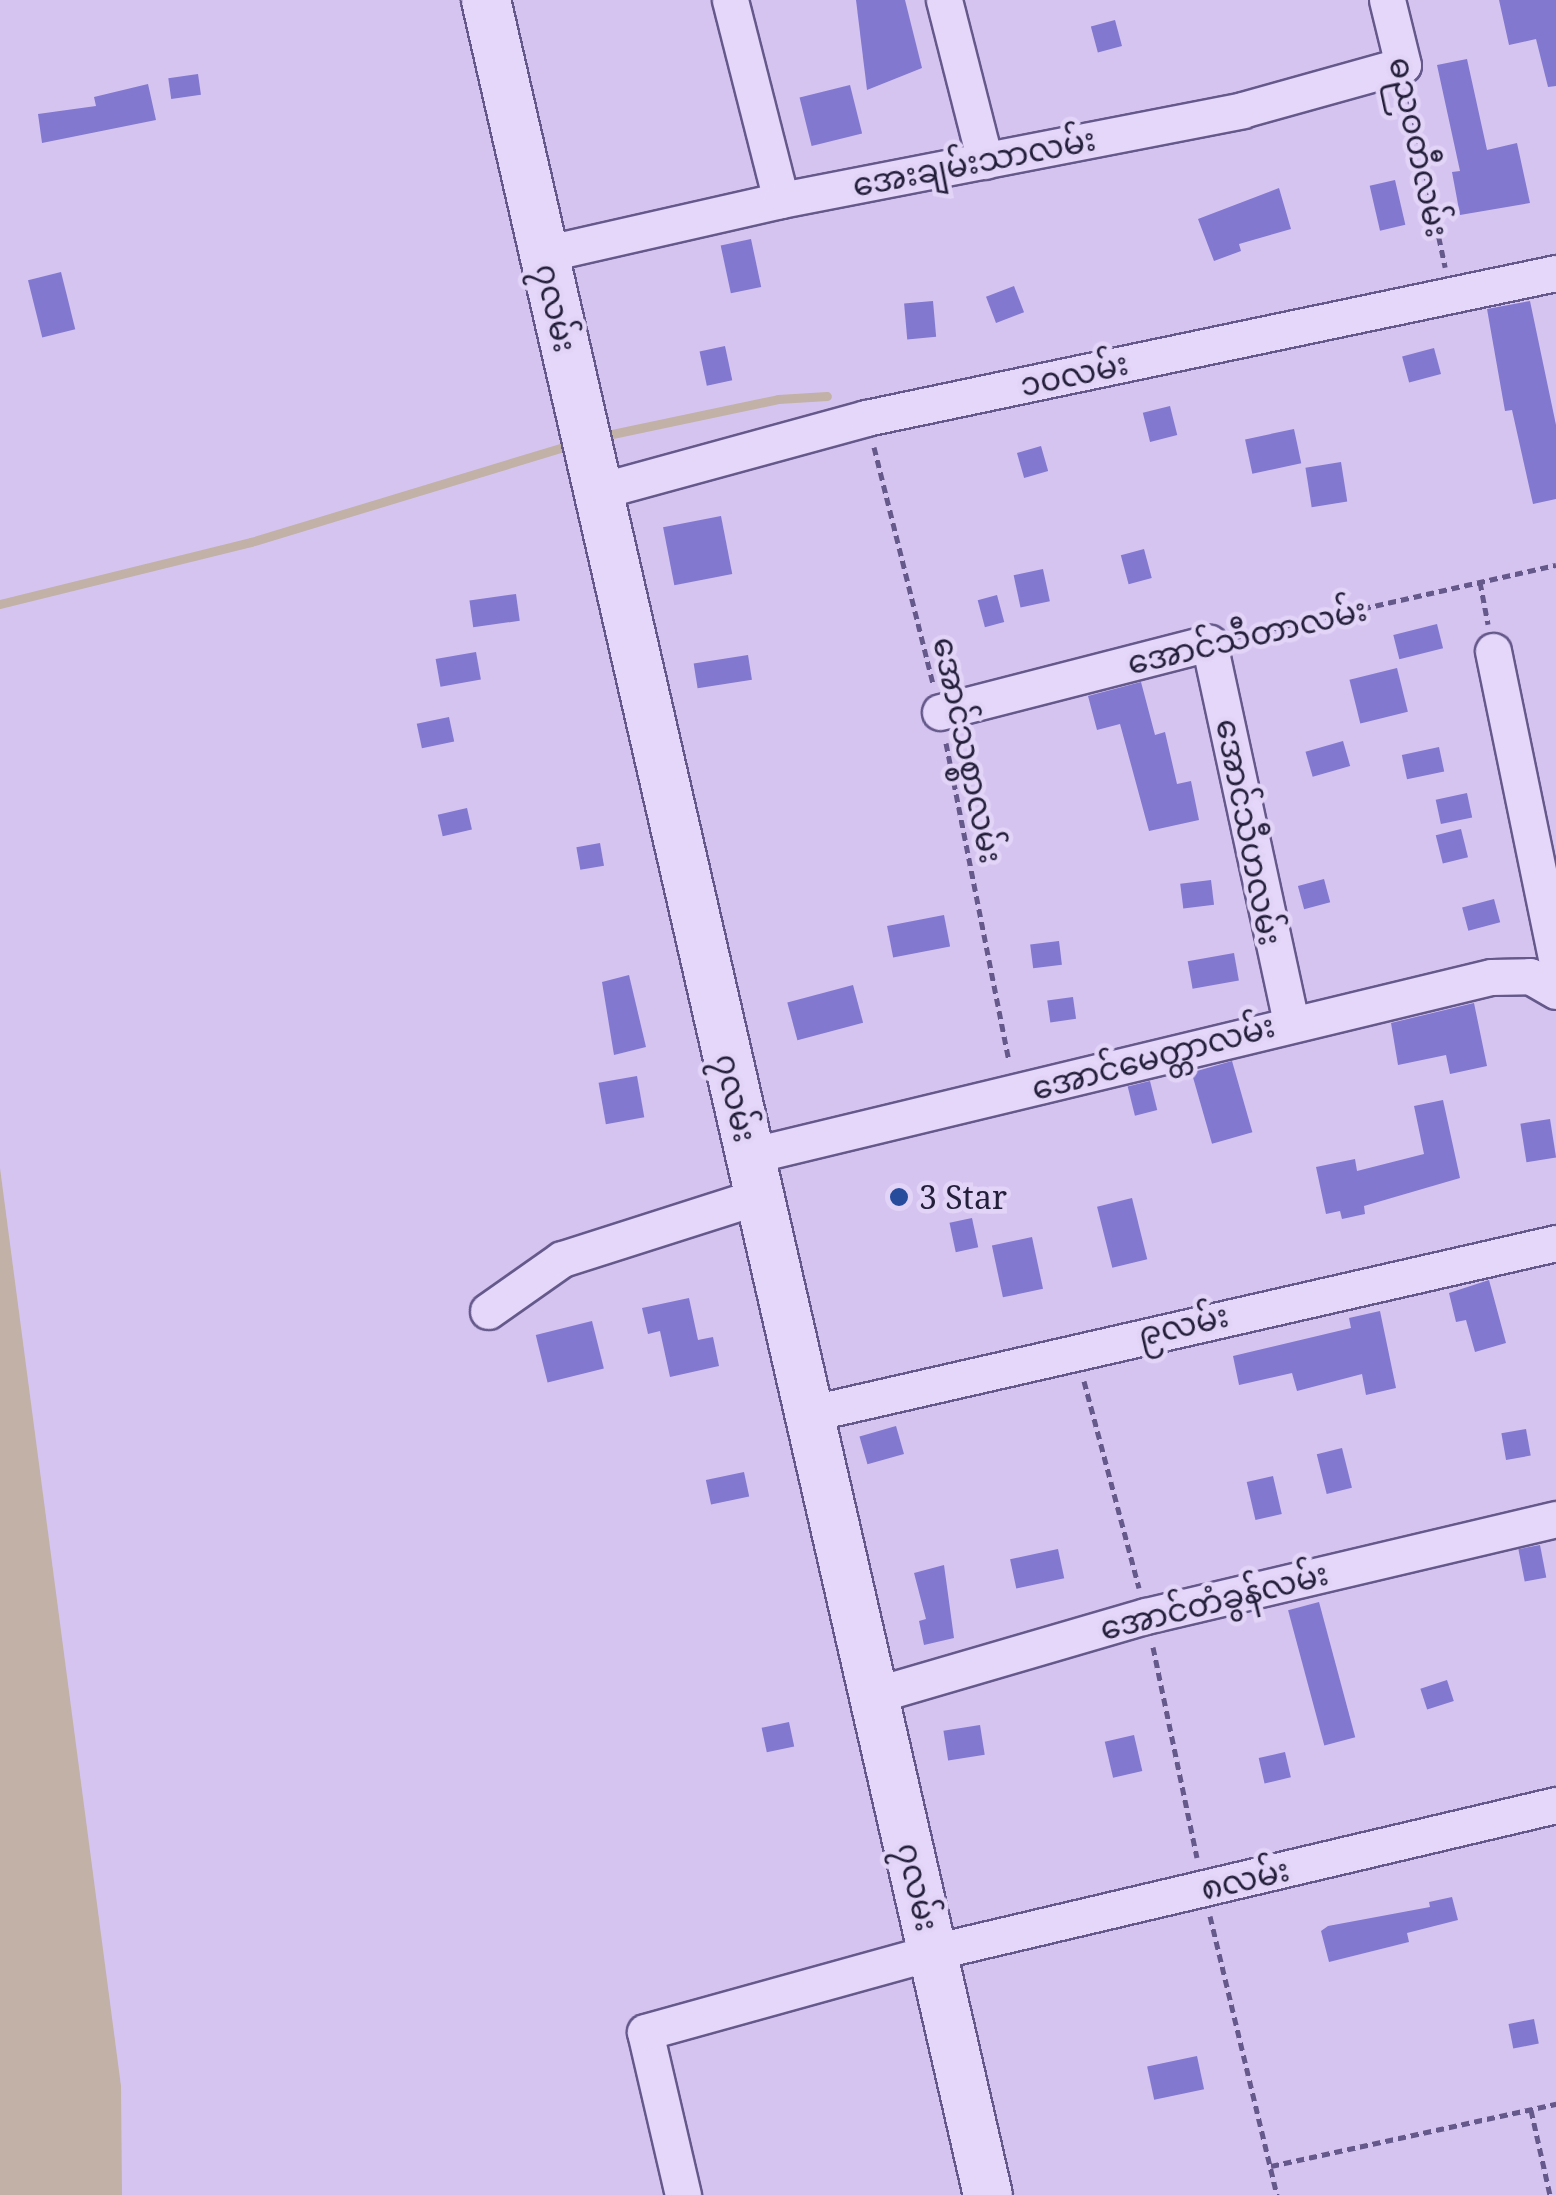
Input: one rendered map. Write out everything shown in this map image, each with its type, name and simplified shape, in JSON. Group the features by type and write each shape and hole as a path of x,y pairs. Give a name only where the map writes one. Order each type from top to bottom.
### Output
{"street":[{"name":"၇လမ်း","path":"486,0 988,2195"},
{"path":"730,0 780,200"},
{"path":"944,0 985,161"},
{"name":"ဓညဝတီလမ်း","path":"1387,0 1402,65"},
{"name":"အေးချမ်းသာလမ်း","path":"544,254 780,200 1242,110 1402,65"},
{"name":"၁၀လမ်း","path":"587,453 866,418 1556,273"},
{"name":"အောင်သီတာလမ်း","path":"940,712 1209,643"},
{"name":"အောင်သီဟလမ်း","path":"1209,643 1292,1021"},
{"path":"1493,650 1556,956"},
{"name":"အောင်မေတ္တာလမ်း","path":"488,1310 562,1259 754,1176 1015,1094 1210,1048 1292,1021 1324,1020 1490,978 1530,976 1556,991"},
{"name":"၉လမ်း","path":"812,1412 1556,1243"},
{"name":"အောင်တံခွန်လမ်း","path":"875,1694 1146,1616 1556,1519"},
{"name":"၈လမ်း","path":"683,2195 645,2032 933,1952 1556,1805"}],"path":[{"name":"ဓညဝတီလမ်း","path":"1402,65 1450,294"},
{"name":"အောင်သစ္စာလမ်း","path":"866,418 940,712 1015,1094"},
{"name":"အောင်သီတာလမ်း","path":"1209,643 1556,565"},
{"path":"1480,582 1493,650"},
{"path":"1204,1888 1277,2195"},
{"path":"1270,2166 1556,2104"},
{"path":"1530,2110 1550,2195"}],"shaded area":[{"path":"0,1168 121,2086 122,2195 0,2195"}],"building":[{"path":"856,0 905,0 922,68 867,90"},
{"path":"1499,0 1556,0 1556,86 1548,87 1536,39 1509,45"},
{"path":"1115,20 1122,46 1098,53 1091,26"},
{"path":"1467,59 1487,150 1517,143 1530,203 1460,215 1452,172 1460,171 1437,65"},
{"path":"198,74 201,95 171,99 168,78"},
{"path":"148,84 156,120 42,143 38,114 96,106 94,97"},
{"path":"850,85 862,134 812,146 800,98"},
{"path":"1395,180 1405,225 1380,231 1370,186"},
{"path":"1279,188 1291,229 1239,244 1241,251 1214,261 1198,219"},
{"path":"751,239 761,287 731,293 721,245"},
{"path":"61,272 75,329 42,337 28,280"},
{"path":"1014,286 1024,312 996,323 986,297"},
{"path":"933,301 936,337 907,339 904,304"},
{"path":"1530,301 1556,425 1556,499 1533,504 1512,410 1505,411 1487,309"},
{"path":"725,346 732,380 707,386 700,351"},
{"path":"1434,348 1441,374 1409,383 1402,357"},
{"path":"1170,406 1177,435 1150,442 1143,413"},
{"path":"1294,429 1301,463 1252,474 1245,439"},
{"path":"1041,446 1048,471 1024,478 1017,453"},
{"path":"1341,462 1347,502 1312,507 1305,468"},
{"path":"721,516 732,574 674,585 663,527"},
{"path":"1144,549 1152,578 1129,584 1121,555"},
{"path":"1043,569 1050,601 1021,608 1014,575"},
{"path":"516,594 520,621 473,627 469,601"},
{"path":"997,595 1004,622 985,627 978,600"},
{"path":"1437,624 1443,648 1399,659 1393,635"},
{"path":"476,652 481,680 440,687 436,659"},
{"path":"748,655 752,680 698,688 694,664"},
{"path":"1397,668 1408,712 1360,724 1349,680"},
{"path":"1141,682 1155,735 1165,732 1177,784 1191,781 1199,820 1149,831 1120,724 1097,730 1088,696"},
{"path":"449,717 454,741 422,748 417,724"},
{"path":"1343,741 1350,766 1313,777 1306,752"},
{"path":"1439,747 1444,771 1407,779 1402,755"},
{"path":"1467,793 1472,817 1441,824 1436,800"},
{"path":"467,808 472,829 443,836 438,815"},
{"path":"1461,829 1468,857 1443,863 1436,835"},
{"path":"600,843 604,866 580,870 576,847"},
{"path":"1324,879 1330,902 1304,909 1298,886"},
{"path":"1211,880 1214,905 1183,909 1180,884"},
{"path":"1494,899 1500,922 1468,931 1462,908"},
{"path":"944,915 950,946 893,957 887,926"},
{"path":"1059,941 1062,965 1033,968 1030,945"},
{"path":"1234,953 1239,981 1193,989 1188,961"},
{"path":"629,975 646,1047 614,1055 602,982"},
{"path":"853,985 863,1023 797,1040 787,1003"},
{"path":"1073,997 1076,1019 1050,1022 1047,1001"},
{"path":"1474,1003 1487,1066 1450,1074 1446,1055 1398,1065 1391,1023"},
{"path":"1232,1061 1252,1132 1212,1144 1192,1073"},
{"path":"637,1076 644,1117 606,1124 599,1083"},
{"path":"1150,1081 1157,1110 1135,1116 1128,1087"},
{"path":"1443,1100 1460,1178 1364,1206 1365,1214 1342,1219 1340,1211 1326,1214 1316,1167 1355,1159 1357,1171 1424,1154 1414,1106"},
{"path":"1550,1119 1556,1158 1526,1162 1520,1124"},
{"path":"1132,1198 1147,1259 1112,1268 1097,1207"},
{"path":"972,1218 978,1247 956,1252 950,1223"},
{"path":"1032,1237 1043,1289 1003,1297 992,1246"},
{"path":"1489,1280 1506,1343 1475,1352 1466,1320 1456,1322 1449,1293"},
{"path":"689,1298 698,1340 713,1337 719,1366 670,1377 660,1331 648,1334 642,1308"},
{"path":"1380,1311 1396,1388 1366,1395 1362,1374 1297,1391 1292,1373 1239,1385 1233,1356 1351,1328 1349,1318"},
{"path":"592,1321 604,1369 548,1383 536,1335"},
{"path":"896,1426 904,1454 867,1464 859,1436"},
{"path":"1526,1429 1531,1456 1506,1460 1501,1433"},
{"path":"1342,1448 1352,1488 1327,1494 1317,1454"},
{"path":"744,1472 749,1496 711,1505 706,1480"},
{"path":"1273,1476 1282,1514 1255,1520 1247,1482"},
{"path":"1540,1545 1546,1577 1525,1582 1518,1549"},
{"path":"1058,1549 1064,1578 1016,1589 1010,1559"},
{"path":"944,1565 954,1638 924,1645 919,1621 926,1619 914,1573"},
{"path":"1319,1602 1355,1737 1324,1746 1288,1610"},
{"path":"1447,1680 1454,1701 1427,1710 1420,1689"},
{"path":"789,1722 794,1746 767,1752 762,1728"},
{"path":"980,1725 985,1755 948,1760 943,1731"},
{"path":"1134,1735 1142,1771 1113,1778 1105,1742"},
{"path":"1285,1752 1291,1777 1265,1783 1259,1758"},
{"path":"1452,1897 1458,1920 1407,1933 1409,1942 1329,1962 1321,1931 1328,1926 1430,1907 1429,1902"},
{"path":"1534,2019 1539,2044 1513,2049 1508,2024"},
{"path":"1197,2056 1204,2089 1154,2100 1147,2067"}],"waterway":[{"path":"598,437 778,399 827,396"},
{"path":"0,604 251,542 574,444"}],"place":[{"name":"3 Star","path":"899,1197"}]}
